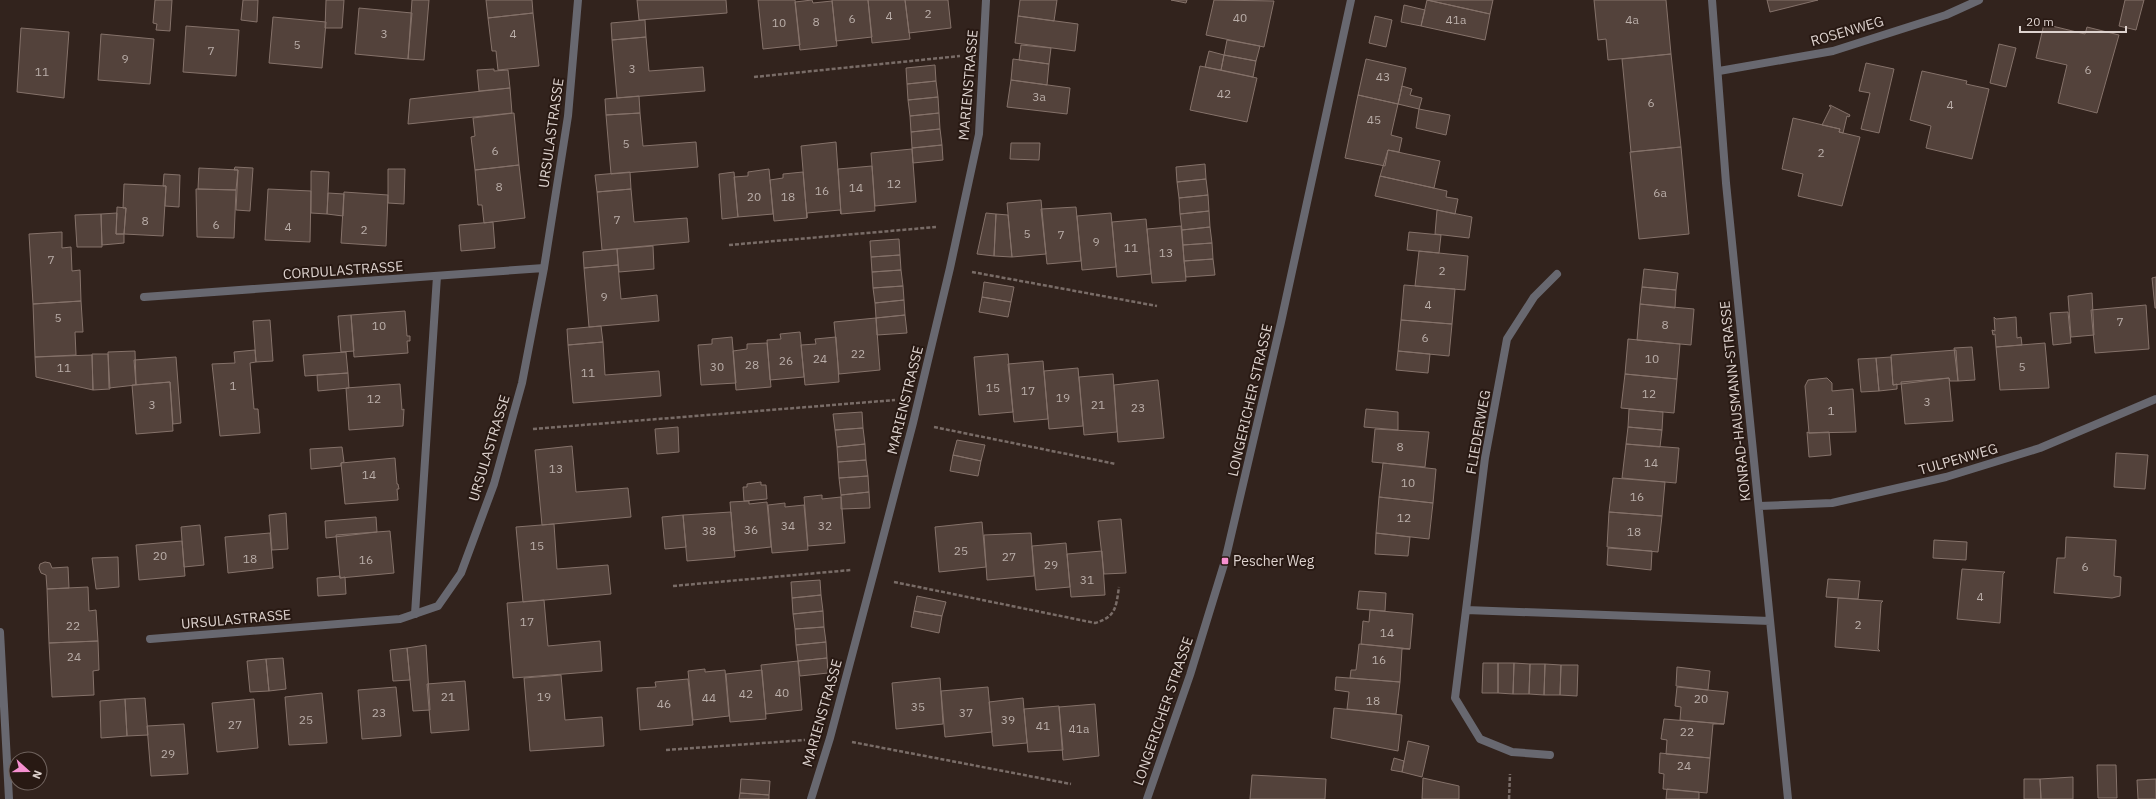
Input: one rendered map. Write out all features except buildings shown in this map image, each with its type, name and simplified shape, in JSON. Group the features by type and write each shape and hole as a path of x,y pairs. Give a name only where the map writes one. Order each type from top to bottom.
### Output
{"street":[{"name":"URSULASTRASSE","path":"150,639 400,619 438,606 461,573 494,484 522,383 544,268 568,116 578,0"},
{"name":"MARIENSTRASSE","path":"811,799 830,738 913,423 959,228 979,134 985,54 986,0"},
{"name":"LONGERICHER STRASSE","path":"1147,799 1190,675 1225,561 1280,329 1351,0"},
{"name":"KONRAD-HAUSMANN-STRASSE","path":"1712,0 1719,71 1726,183 1788,799"},
{"name":"ROSENWEG","path":"1719,71 1833,51 1946,15 1978,0"},
{"name":"CORDULASTRASSE","path":"144,298 544,268"},
{"name":"FLIEDERWEG","path":"1550,755 1512,752 1480,739 1455,698 1485,458 1507,339 1534,297 1557,274"},
{"path":"415,614 437,276"},
{"name":"TULPENWEG","path":"1759,506 1832,503 1946,477 2040,448 2156,399"},
{"path":"1466,610 1770,622"},
{"path":"0,632 9,799"}],"path":[{"path":"754,78 985,54"},
{"path":"729,245 945,226 959,228"},
{"path":"950,268 1157,306"},
{"path":"511,425 534,429 919,398"},
{"path":"913,423 1116,464"},
{"path":"673,586 875,568"},
{"path":"872,577 1095,623 1107,620 1116,609 1119,587"},
{"path":"666,750 830,738 1071,784"}],"place":[{"name":"Pescher Weg","path":"1225,561"}]}
